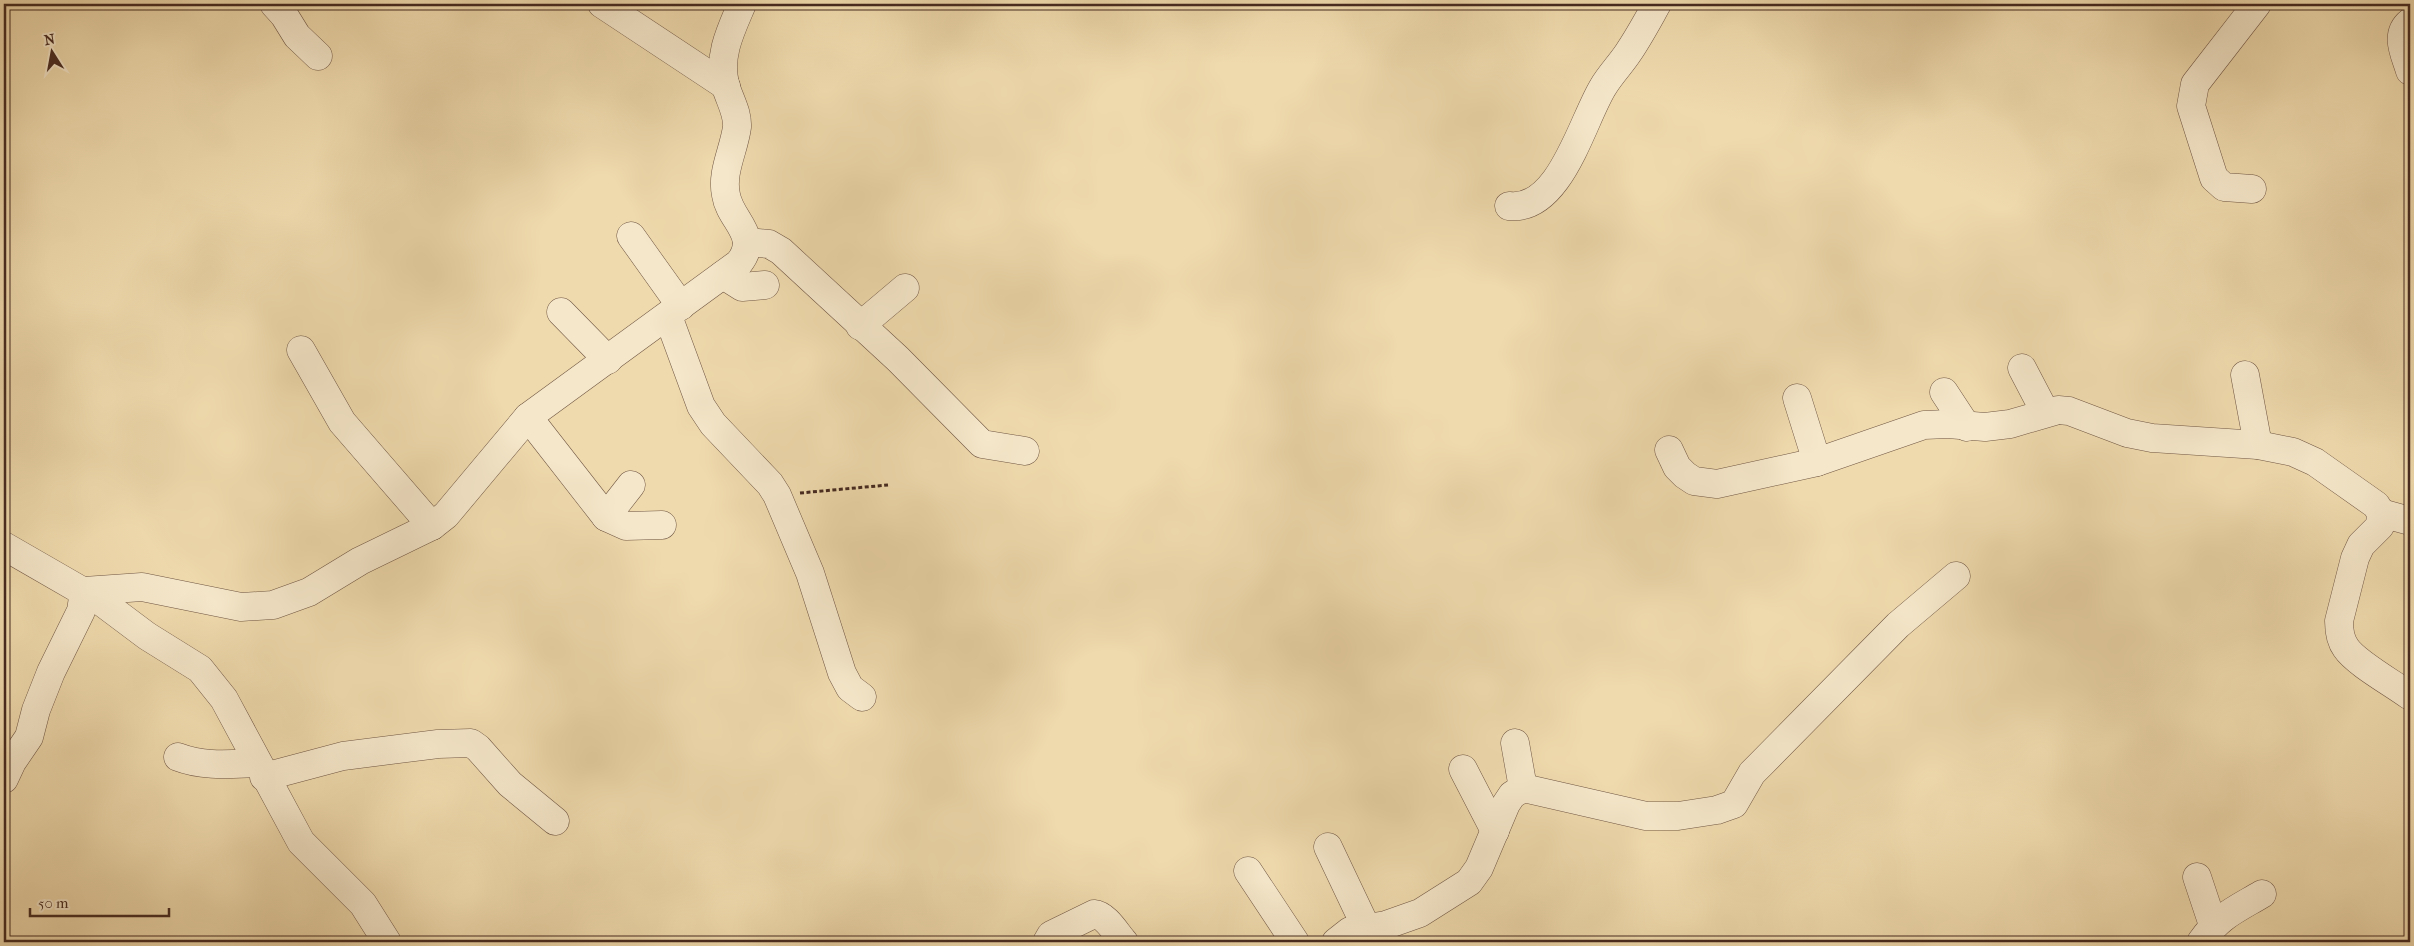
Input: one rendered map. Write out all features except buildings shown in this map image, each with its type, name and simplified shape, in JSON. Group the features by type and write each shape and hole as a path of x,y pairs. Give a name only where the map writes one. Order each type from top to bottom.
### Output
{"street":[{"path":"274,4 284,15 296,36 318,56"},
{"path":"602,4 726,86"},
{"path":"84,592 142,587 241,607 274,604 308,592 360,561 432,526 446,515 528,417 739,263 746,254 747,242 743,229 725,194 726,172 737,129 737,118 723,73 723,57 726,43 742,4"},
{"path":"1509,206 1519,207 1530,204 1540,197 1564,167 1602,87 1635,42 1658,4"},
{"path":"2252,189 2224,187 2214,178 2194,118 2192,100 2195,84 2257,4"},
{"path":"2410,22 2405,26 2401,37 2410,71"},
{"path":"631,236 675,311 701,406 713,424 770,484 777,495 810,573 842,673 850,688 862,697"},
{"path":"747,242 769,244 781,251 860,326 898,359 982,444 1025,452"},
{"path":"723,275 742,287 765,285"},
{"path":"860,326 905,288"},
{"path":"561,312 608,360"},
{"path":"301,350 342,422 432,526"},
{"path":"2022,368 2045,412"},
{"path":"2244,376 2258,445"},
{"path":"1944,392 1967,427"},
{"path":"1796,398 1817,462"},
{"path":"1669,450 1677,467 1685,475 1705,484 1717,484 1817,462 1924,425 2002,426 2045,412 2058,410 2069,411 2127,433 2152,438 2258,445 2294,452 2315,462 2376,505 2381,513 2380,526 2362,545 2355,558 2339,622 2339,632 2342,641 2351,655 2410,696"},
{"path":"528,417 606,517 626,526 662,525"},
{"path":"606,517 631,485"},
{"path":"2381,513 2410,521"},
{"path":"4,546 84,592 147,636 200,669 224,699 260,770 301,842 363,904 387,942"},
{"path":"1336,942 1350,932 1386,924 1420,913 1469,882 1479,868 1512,795 1523,788 1646,816 1678,816 1717,810 1734,804 1752,773 1898,625 1956,576"},
{"path":"4,779 12,762 29,737 36,710 51,672 81,611 84,592"},
{"path":"178,757 194,763 260,770 343,756 453,743 470,743 478,748 510,784 555,821"},
{"path":"1515,743 1523,788"},
{"path":"1463,770 1495,831"},
{"path":"1328,847 1366,927"},
{"path":"1248,871 1295,942"},
{"path":"2197,877 2207,934 2262,894"},
{"path":"1047,942 1051,935 1094,914 1099,914 1124,942"}],"path":[{"path":"777,495 888,484"}]}
